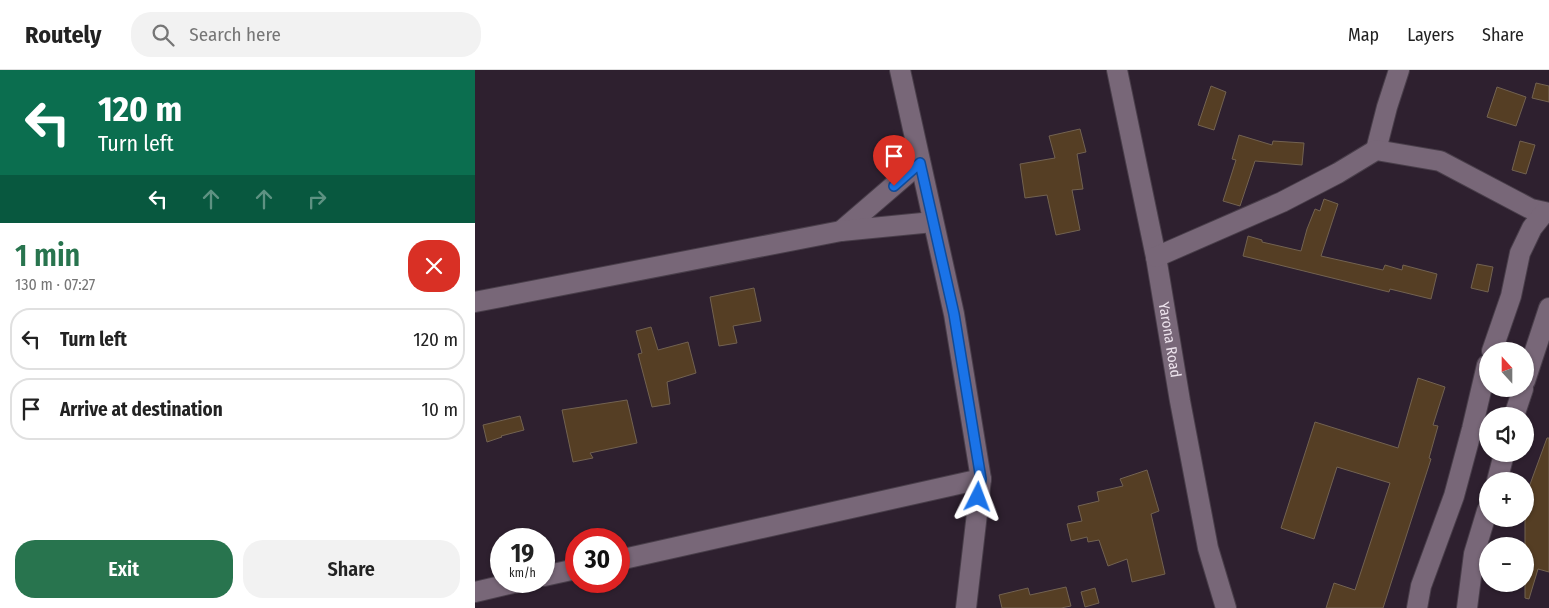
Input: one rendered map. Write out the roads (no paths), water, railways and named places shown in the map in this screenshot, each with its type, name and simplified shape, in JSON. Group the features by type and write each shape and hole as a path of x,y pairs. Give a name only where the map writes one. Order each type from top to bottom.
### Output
{"street":[{"path":"900,70 954,314 981,479 966,608"},
{"name":"Yarona Road","path":"1117,70 1156,257 1180,401 1208,548 1225,608"},
{"path":"1376,150 1387,106 1399,70"},
{"path":"1156,257 1282,202 1338,173 1376,150 1440,162 1531,209 1547,213"},
{"path":"841,232 920,163"},
{"path":"1495,342 1511,296 1520,253 1532,228 1547,213"},
{"path":"475,302 841,232 933,222"},
{"path":"1534,354 1549,308"},
{"path":"1417,608 1421,586 1454,496 1480,398"},
{"path":"630,558 981,479"},
{"path":"1467,608 1474,554 1482,527"},
{"path":"475,592 490,588"}]}
